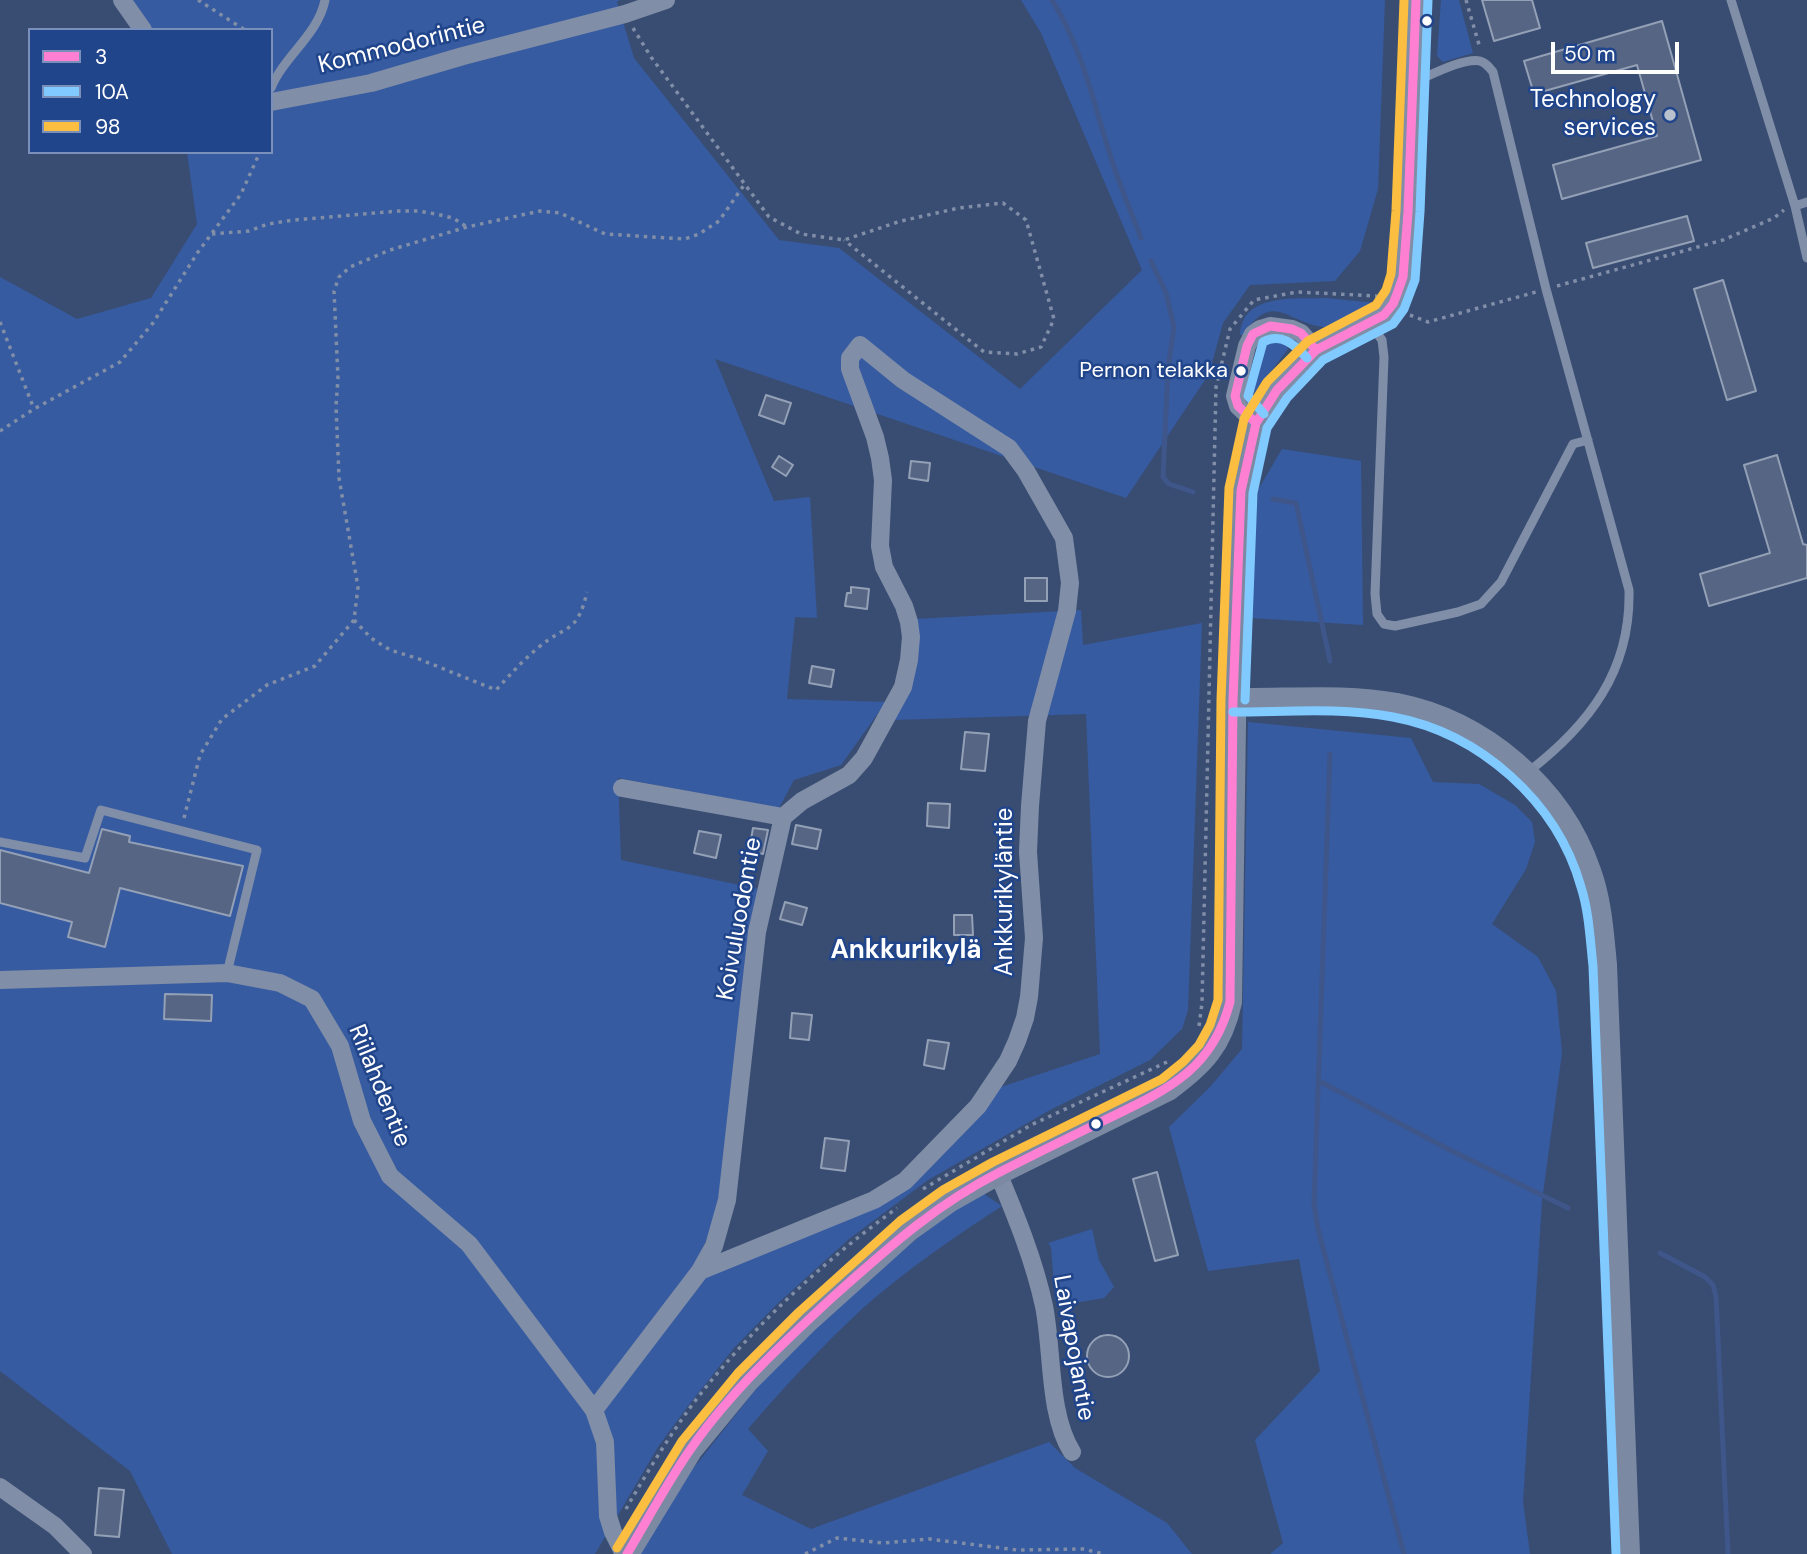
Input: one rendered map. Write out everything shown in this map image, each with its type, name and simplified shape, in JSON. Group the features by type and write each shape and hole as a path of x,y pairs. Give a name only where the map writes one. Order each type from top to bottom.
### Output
{"street":[{"path":"121,0 142,28"},
{"name":"Kommodorintie","path":"273,102 370,83 625,14 666,0"},
{"path":"626,1554 691,1450 747,1381 807,1321 908,1230 950,1200 998,1173 1168,1089 1193,1071 1219,1039 1230,1002 1233,700 1241,491 1256,423 1277,390 1316,350 1384,315 1393,304 1403,277 1416,0"},
{"path":"1256,423 1238,406 1235,396 1247,346 1253,334 1260,328 1270,326 1292,328 1301,333 1316,350"},
{"name":"Koivuluodontie","path":"700,1271 714,1246 727,1200 757,932 783,817 802,801 849,775 864,758 902,687 909,660 911,637 906,614 884,567 880,546 883,480 880,458 850,369 850,358 860,345"},
{"name":"Ankkurikyläntie","path":"700,1271 874,1200 905,1181 978,1107 998,1079 1017,1041 1029,997 1034,938 1028,852 1030,806 1037,721 1067,611 1070,583 1064,538 1026,471 1009,448 903,380 860,345"},
{"path":"1233,700 1367,701 1409,708 1447,721 1474,734 1527,773 1565,820 1579,847 1589,870 1600,921 1605,965 1628,1554"},
{"path":"622,788 783,817"},
{"name":"Riilahdentie","path":"0,980 227,973 280,983 312,999 340,1045 362,1121 390,1176 469,1244 594,1410 605,1442 608,1516 613,1532 626,1554"},
{"name":"Laivapojantie","path":"998,1173 1021,1230 1041,1295 1051,1353 1058,1423 1072,1452"},
{"path":"594,1410 700,1271"},
{"path":"0,1487 55,1526 83,1554"}],"lane":[{"path":"273,83 277,74 309,34 325,0"},
{"path":"1731,0 1795,203 1807,258"},
{"path":"1414,82 1478,60 1487,64 1493,72 1546,289 1629,590 1628,631 1610,681 1597,704 1557,750 1527,773"},
{"path":"1795,203 1807,202"},
{"path":"1370,324 1382,340 1384,357 1375,594 1377,614 1384,624 1395,626 1481,604 1501,582 1573,444 1588,440"},
{"path":"0,842 85,858 101,810 257,850 227,973"}],"path":[{"path":"198,0 242,28"},
{"path":"1465,0 1487,64"},
{"path":"625,14 651,57 769,217 801,234 844,240 901,221 948,210 1003,203 1026,220 1054,319 1041,347 1017,354 984,352 844,240"},
{"path":"0,431 34,409 120,362 152,323 242,194 259,154"},
{"path":"182,831 187,799 200,755 222,719 267,685 315,666 354,620 358,587 340,478 334,291 340,277 350,267 366,259 467,227 540,211 561,213 605,234 685,239 699,234 719,221 744,184"},
{"path":"1410,315 1428,322 1723,240 1774,218 1795,203"},
{"path":"212,234 249,231 268,224 293,220 399,211 453,218 467,227"},
{"path":"1197,1031 1202,1003 1216,387 1230,329 1254,300 1297,292 1378,296"},
{"path":"0,322 34,409"},
{"path":"354,620 371,638 390,650 496,690 519,664 542,644 568,629 582,613 587,592"},
{"path":"913,1196 1031,1125 1170,1060"},
{"path":"613,1532 649,1469 692,1405 733,1356 802,1285 857,1237 902,1204"},
{"path":"805,1554 837,1538 883,1543 929,1539 1017,1550 1083,1549 1104,1554"}],"shaded area":[{"path":"132,0 620,0 617,2 634,58 779,240 839,248 1020,389 1142,270 1041,33 1021,0 1385,0 1378,189 1360,251 1335,281 1250,285 1223,323 1209,374 1126,498 715,359 774,501 810,497 817,618 795,617 787,699 886,702 841,765 794,780 779,808 618,778 621,860 763,890 718,1211 698,1260 717,1268 896,1191 998,1088 1100,1054 1086,714 893,720 916,619 1081,610 1083,645 1202,623 1188,1010 1182,1029 1150,1060 1050,1110 928,1180 849,1239 776,1305 734,1348 658,1447 595,1554 172,1554 130,1471 0,1371 0,277 77,319 151,298 197,224 187,154 273,154 273,28 152,28"},
{"path":"1441,0 1459,0 1473,53 1443,62 1437,56"},
{"path":"1326,298 1377,303 1352,320 1330,327 1310,324 1272,311 1263,314 1240,335 1243,321 1260,305 1285,299"},
{"path":"1272,334 1284,340 1288,349 1252,396 1248,396 1245,393 1259,344 1266,335"},
{"path":"1282,449 1361,461 1363,625 1250,618 1258,490"},
{"path":"1248,722 1411,738 1433,782 1479,784 1515,805 1532,822 1535,842 1526,869 1492,924 1538,957 1556,991 1562,1053 1542,1201 1523,1502 1530,1554 1270,1554 1283,1543 1255,1440 1320,1371 1299,1259 1208,1271 1169,1127 1210,1087 1242,1049"},
{"path":"984,1194 1002,1206 931,1254 863,1308 804,1367 748,1429 768,1451 742,1495 811,1529 1049,1442 1075,1468 1167,1523 1192,1554 639,1554 692,1470 767,1375 849,1294 953,1209"},
{"path":"1092,1229 1099,1260 1114,1287 1104,1298 1068,1304 1055,1299 1051,1247 1048,1243"}],"building":[{"path":"1482,0 1532,0 1540,28 1494,41"},
{"name":"Technology services","path":"1662,21 1701,160 1562,199 1553,165 1657,136 1637,65 1534,94 1524,61"},
{"path":"1687,216 1694,241 1593,268 1586,243"},
{"path":"1723,280 1756,391 1727,400 1694,289"},
{"path":"766,395 791,403 784,424 759,415"},
{"path":"1777,455 1803,544 1807,545 1807,578 1709,606 1700,574 1770,553 1744,465"},
{"path":"779,456 793,465 786,476 772,467"},
{"path":"911,461 930,463 928,481 909,478"},
{"path":"1025,578 1047,578 1047,601 1025,601"},
{"path":"851,587 869,589 867,609 845,606"},
{"path":"812,666 834,670 831,687 809,683"},
{"path":"965,732 989,734 985,771 961,769"},
{"path":"928,803 950,804 949,828 927,826"},
{"path":"796,825 821,830 817,849 792,844"},
{"path":"753,828 768,830 763,854 749,851"},
{"path":"102,829 130,836 129,842 243,866 230,916 120,888 105,947 68,937 72,922 0,903 0,850 89,873"},
{"path":"699,831 721,835 716,858 694,853"},
{"path":"785,902 807,908 802,925 780,919"},
{"path":"954,915 972,915 973,935 954,935"},
{"path":"165,994 212,995 211,1021 164,1019"},
{"path":"792,1013 812,1015 809,1040 790,1038"},
{"path":"928,1040 949,1043 944,1069 924,1065"},
{"path":"825,1138 849,1141 845,1171 821,1168"},
{"path":"1157,1172 1178,1255 1155,1261 1133,1179"},
{"path":"1108,1335 1123,1341 1129,1356 1123,1371 1108,1377 1093,1371 1087,1356 1093,1341"},
{"path":"99,1488 124,1490 119,1537 95,1535"}],"waterway":[{"path":"1052,0 1081,60 1114,167 1141,238"},
{"path":"1151,261 1166,293 1174,327 1168,369 1163,477 1169,484 1193,492"},
{"path":"1273,499 1296,503 1330,661"},
{"path":"1330,754 1314,1204 1318,1229 1404,1554"},
{"path":"1319,1081 1568,1208"},
{"path":"1660,1253 1705,1277 1713,1285 1716,1297 1728,1554"}],"transit line":[{"name":"98","path":"617,1548 682,1441 738,1373 799,1312 900,1221 943,1190 993,1162 1162,1079 1199,1045 1210,1025 1218,1000 1221,700 1229,488 1244,419 1267,382 1308,341 1376,305 1386,290 1391,274 1396,211 1404,0"},
{"name":"3","path":"627,1554 665,1488 722,1408 777,1349 855,1277 913,1228 954,1198 1166,1088 1198,1062 1222,1026 1230,1002 1233,700 1241,491 1256,423 1277,390 1316,350 1384,315 1397,294 1403,277 1408,212 1416,0"},
{"name":"10A","path":"1245,700 1253,493 1267,428 1287,398 1323,360 1393,324 1404,309 1415,280 1428,0"},
{"name":"3","path":"1256,423 1238,406 1235,396 1247,346 1253,334 1270,326 1292,329 1301,333 1316,350"},
{"name":"10A","path":"1264,414 1248,396 1263,342 1282,339 1307,358"},
{"name":"10A","path":"1233,712 1333,711 1393,717 1425,725 1484,755 1510,776 1534,800 1554,826 1570,856 1586,906 1593,966 1616,1554"}],"place":[{"name":"Technology services","path":"1670,115"},
{"name":"Pernon telakka","path":"1241,371"}],"district":[{"name":"Ankkurikylä","path":"906,951"}]}
